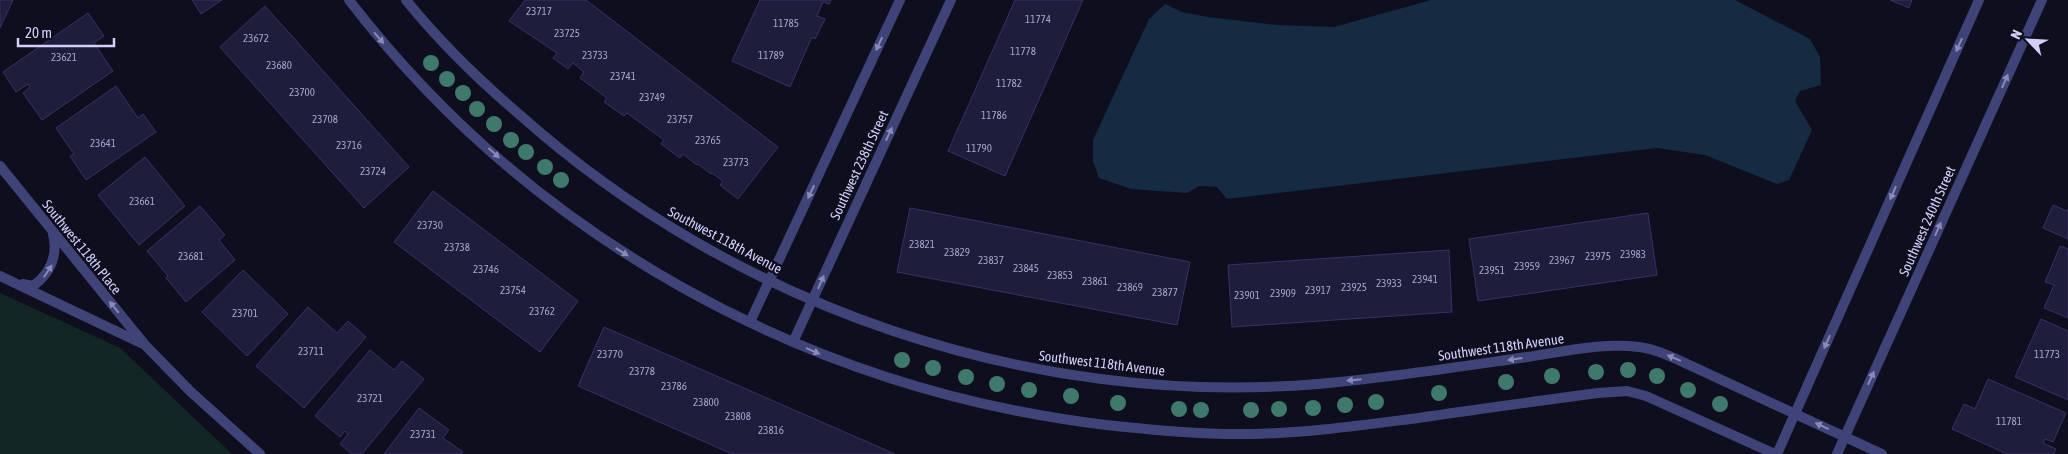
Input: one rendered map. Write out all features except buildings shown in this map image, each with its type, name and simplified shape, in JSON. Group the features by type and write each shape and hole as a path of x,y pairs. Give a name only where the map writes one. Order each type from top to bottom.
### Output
{"street":[{"path":"349,0 433,98 516,173 602,239 700,298 793,342 849,365 930,390 1000,408 1077,421 1216,434 1264,434 1351,427 1598,393 1627,391 1656,400 1776,454 1979,0"},
{"name":"Southwest 118th Avenue","path":"406,0 480,80 579,166 671,228 812,300 851,316 959,351 1065,374 1177,385 1264,387 1377,378 1594,348 1638,346 1658,351 1882,454"},
{"path":"750,322 900,0"},
{"name":"Southwest 238th Street","path":"793,342 951,0"},
{"name":"Southwest 240th Street","path":"1837,454 2042,0"},
{"name":"Southwest 118th Place","path":"0,166 144,345 191,392 260,454"},
{"path":"12,282 33,286 44,278 52,265 55,243 52,232"},
{"name":"Southwest 118th Place","path":"0,276 144,345"}],"green space":[{"path":"0,293 120,348 232,454 0,454"}],"water":[{"path":"1431,0 1735,0 1810,39 1820,57 1821,85 1800,91 1795,101 1812,130 1789,180 1777,184 1705,155 1657,148 1227,199 1217,187 1199,186 1187,193 1131,189 1099,178 1093,161 1093,140 1149,19 1165,4 1182,12 1208,17 1276,25 1334,27"}]}
